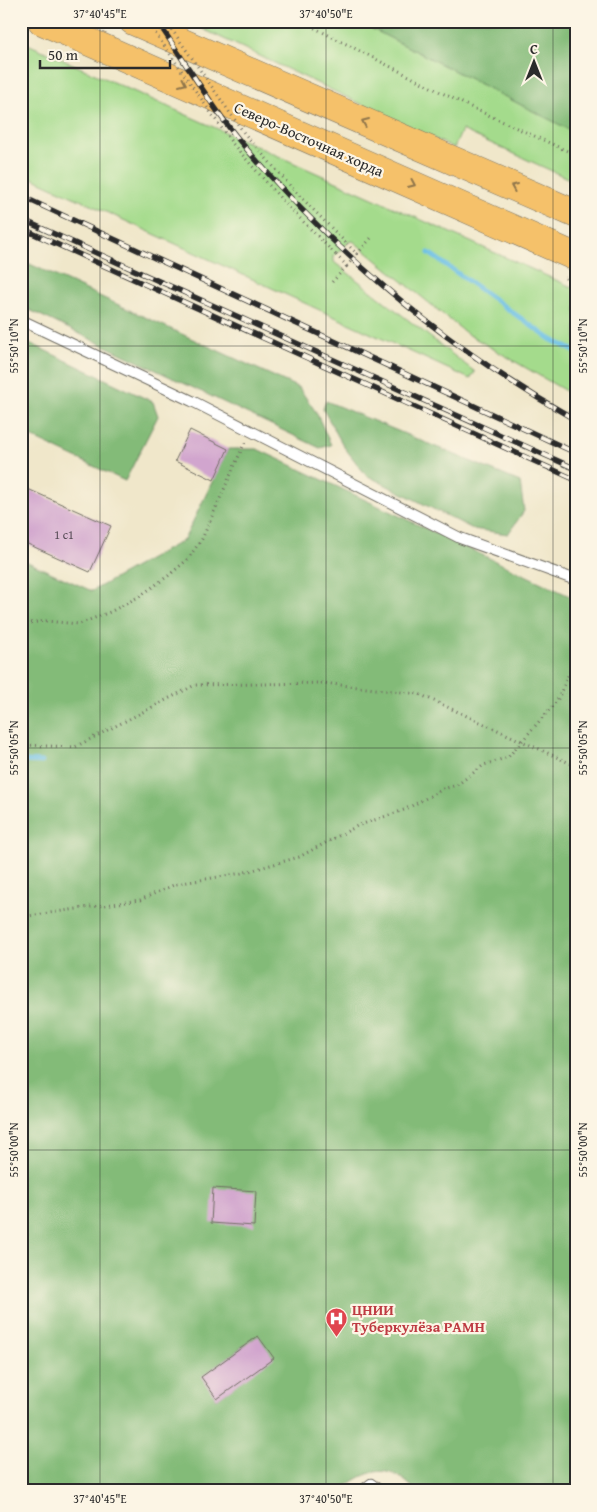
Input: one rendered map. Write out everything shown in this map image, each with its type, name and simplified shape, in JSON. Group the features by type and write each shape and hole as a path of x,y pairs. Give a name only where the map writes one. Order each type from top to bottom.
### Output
{"main road":[{"name":"Северо-Восточная хорда","path":"42,21 576,257"},
{"path":"133,21 576,214"}],"lane":[{"path":"21,320 250,431 460,538 576,580"},
{"path":"362,1491 372,1484 380,1491"}],"path":[{"path":"147,21 232,143 282,200 347,266"},
{"path":"166,21 244,133 294,190 357,254"},
{"path":"301,21 464,104 576,155"},
{"path":"332,282 372,238"},
{"path":"21,624 46,621 79,624 117,608 168,576 187,560 202,539 250,431"},
{"path":"21,917 140,900 176,884 242,873 299,857 357,826 404,810 443,789 457,785 484,765 508,757 557,701 571,669 576,664"},
{"path":"21,745 75,747 195,685 323,682 419,694 576,766"}],"green space":[{"path":"186,21 357,21 576,133 576,182 462,130 454,148"},
{"path":"357,21 576,21 576,133"},
{"path":"21,41 576,289 576,397 466,333 353,241 349,242 334,256 334,262 475,372 470,379 21,173"},
{"path":"21,260 299,388 316,412 331,445 320,448 21,306"},
{"path":"21,339 153,402 158,416 125,481 21,432"},
{"path":"326,401 520,482 524,511 508,534 473,529 366,475 344,447 323,409"},
{"path":"228,449 257,449 576,599 576,1491 416,1491 406,1481 396,1475 378,1471 369,1473 339,1491 21,1491 21,559 92,591 184,540","holes":["257,1336 273,1357 217,1399 202,1377"]}],"building":[{"path":"190,430 228,449 214,480 175,461"},
{"path":"21,486 111,526 90,572 21,541"},
{"path":"213,1188 256,1191 254,1226 211,1223"},
{"path":"258,1336 274,1358 217,1399 201,1377"}],"waterway":[{"path":"429,253 550,339 576,352"},
{"path":"21,761 42,762"}],"railway":[{"path":"157,21 228,126 275,181 313,221 394,295 437,329 482,362 576,420"},
{"path":"21,196 576,453"},
{"path":"21,219 576,469"},
{"path":"21,228 576,480"}],"place":[{"name":"ЦНИИ Туберкулёза РАМН","path":"336,1337"}]}
